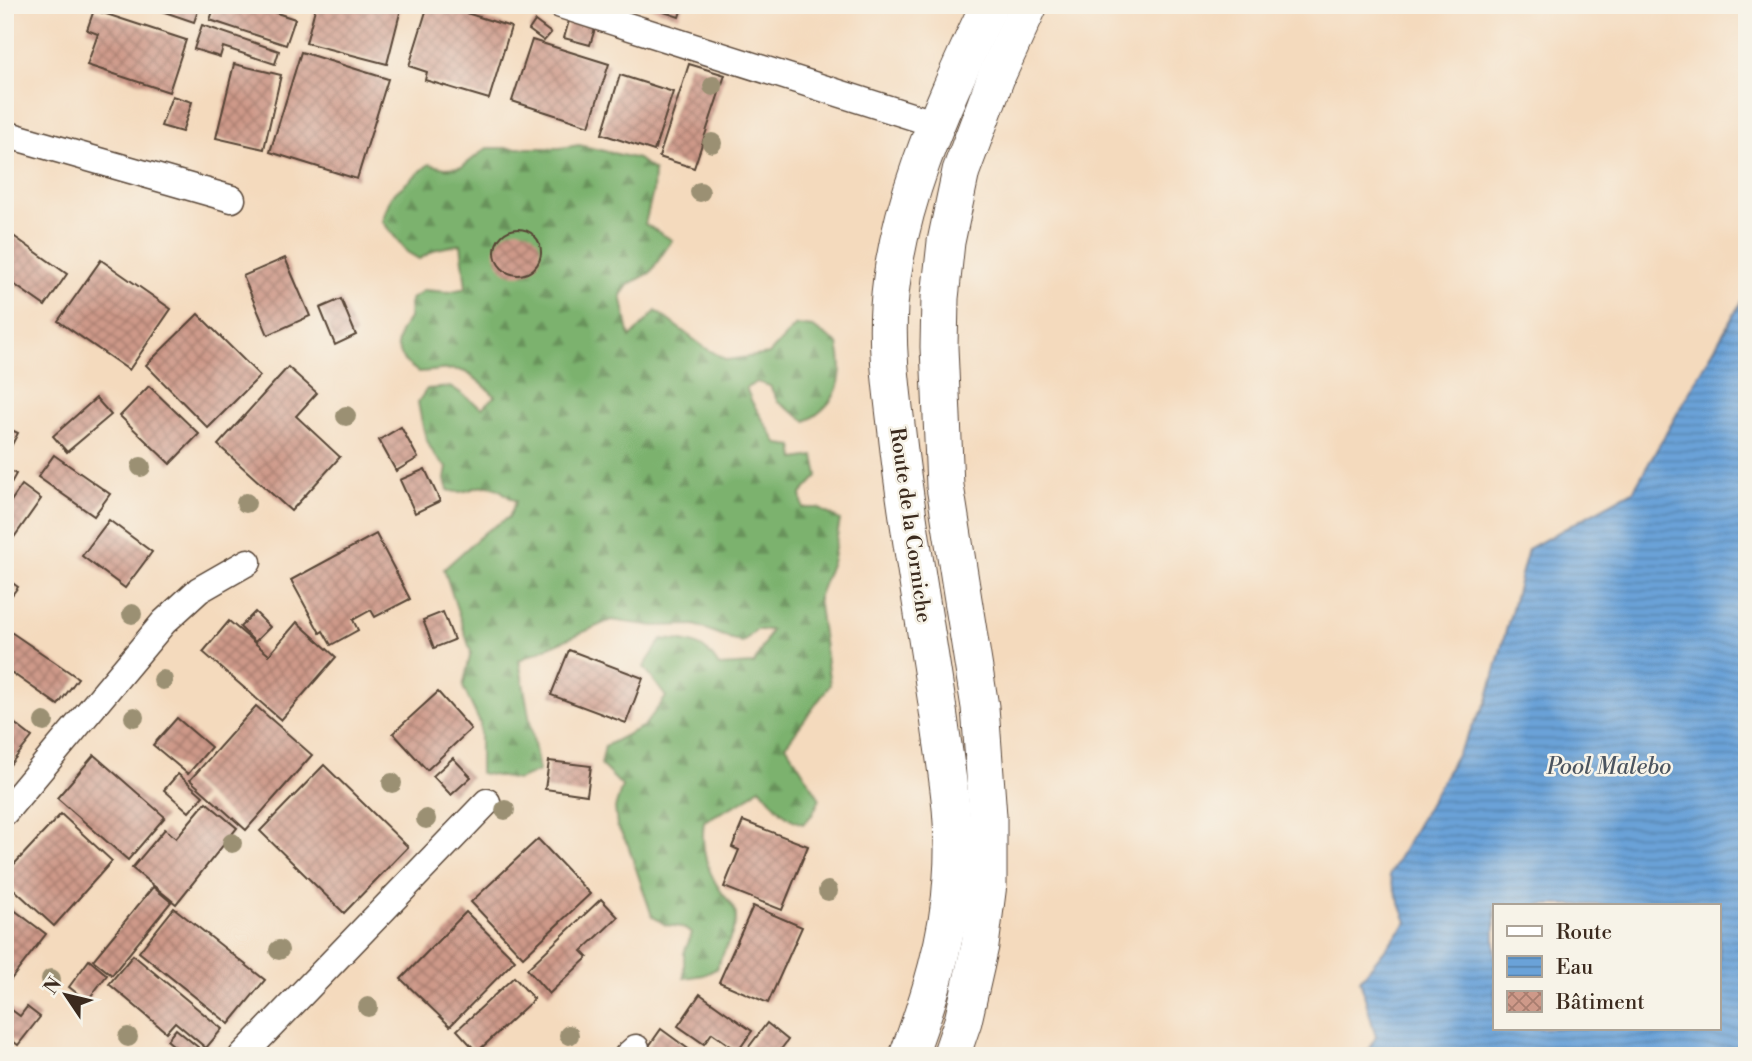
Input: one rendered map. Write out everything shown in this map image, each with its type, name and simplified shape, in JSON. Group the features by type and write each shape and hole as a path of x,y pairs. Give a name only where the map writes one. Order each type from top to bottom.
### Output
{"main road":[{"name":"Route de la Corniche","path":"908,1056 925,1012 940,956 953,878 952,813 933,673 913,561 887,350 889,305 900,230 936,124 989,5"},
{"name":"Route de la Corniche","path":"951,1056 963,1021 979,946 988,884 988,816 980,708 945,486 939,346 940,298 946,242 961,171 996,77 1029,5"}],"street":[{"path":"561,5 936,124"},
{"path":"5,134 232,199"},
{"path":"5,812 164,622 199,590 248,562"},
{"path":"242,1056 487,802"}],"green space":[{"path":"579,145 638,159 654,171 653,191 645,224 672,240 650,273 629,284 621,295 630,338 656,311 704,347 727,360 769,354 796,325 813,327 838,344 840,356 837,389 826,407 806,421 778,402 770,386 757,382 746,388 778,444 793,446 795,459 814,456 818,476 801,494 803,508 818,508 840,520 833,559 818,598 830,685 786,745 820,799 812,815 803,824 784,814 760,787 745,800 704,821 703,842 710,872 734,909 735,923 716,969 704,975 684,978 684,953 692,933 681,927 666,925 652,916 628,845 617,826 615,808 622,786 601,765 605,746 644,726 666,697 644,667 662,639 702,647 719,666 754,664 771,630 756,630 742,643 695,625 654,626 611,620 519,660 539,771 518,780 480,773 480,723 463,687 471,652 444,569 485,532 509,517 516,501 492,486 460,492 448,490 445,480 447,467 430,447 423,429 418,402 427,389 452,387 482,408 495,396 475,378 460,370 418,372 404,361 397,346 400,332 409,318 410,300 424,290 448,292 466,288 461,244 437,249 419,259 407,252 382,221 391,196 429,164 445,168 462,167 487,148 560,148"}],"water":[{"name":"Pool Malebo","path":"1747,252 1747,1056 1364,1056 1376,1037 1360,980 1407,922 1389,875 1487,701 1528,549 1633,491 1745,295"}],"building":[{"path":"144,5 200,5 194,22"},
{"path":"215,5 252,5 295,19 286,45 210,20"},
{"path":"316,5 402,5 387,64 306,43"},
{"path":"428,5 441,5 511,27 489,99 425,80 427,72 409,66"},
{"path":"643,5 683,5 679,17"},
{"path":"94,10 186,40 169,92 87,65 98,34 87,30"},
{"path":"571,14 597,22 590,45 564,38"},
{"path":"535,21 551,33 544,41 529,30"},
{"path":"202,25 279,51 275,64 223,47 220,57 194,49"},
{"path":"532,40 609,64 589,126 512,101"},
{"path":"301,52 388,79 357,179 270,152"},
{"path":"234,64 281,75 264,149 216,138"},
{"path":"689,64 725,75 694,168 659,157"},
{"path":"620,75 673,92 654,151 602,134"},
{"path":"172,96 192,102 182,132 161,126"},
{"path":"518,229 534,236 541,252 534,268 518,275 502,268 495,252 502,236"},
{"path":"5,230 67,274 45,306 5,278"},
{"path":"285,258 310,316 268,335 243,276"},
{"path":"101,260 171,309 129,370 58,321"},
{"path":"341,299 356,335 335,345 320,308"},
{"path":"198,314 260,376 208,428 146,365"},
{"path":"288,367 317,393 296,416 340,457 291,511 218,445"},
{"path":"149,386 199,434 170,464 120,416"},
{"path":"96,398 111,415 67,452 53,436"},
{"path":"5,427 18,433 5,458"},
{"path":"401,427 418,458 396,471 379,440"},
{"path":"54,455 110,494 94,516 38,477"},
{"path":"5,468 16,474 5,494"},
{"path":"425,469 440,501 415,513 400,480"},
{"path":"22,485 41,499 5,550 5,510"},
{"path":"109,520 152,552 125,588 82,556"},
{"path":"376,534 410,599 375,617 371,610 353,620 358,630 331,645 323,631 320,633 291,580"},
{"path":"7,579 18,587 5,604 5,581"},
{"path":"255,612 270,627 255,642 240,627"},
{"path":"443,612 454,640 434,648 423,620"},
{"path":"229,621 269,655 297,622 336,657 281,720 203,652"},
{"path":"5,628 78,678 58,705 5,668"},
{"path":"569,650 643,678 626,723 551,695"},
{"path":"438,692 471,729 427,770 393,733"},
{"path":"256,706 312,755 246,830 190,780"},
{"path":"5,716 32,737 5,771"},
{"path":"177,718 211,747 188,774 153,745"},
{"path":"94,755 165,817 128,860 57,798"},
{"path":"453,758 471,777 451,795 433,776"},
{"path":"549,761 591,766 587,795 545,789"},
{"path":"324,765 408,847 344,913 260,831"},
{"path":"178,774 203,796 189,812 164,790"},
{"path":"206,802 237,828 176,904 132,868 165,829 176,838"},
{"path":"61,814 112,861 54,926 5,881 5,874"},
{"path":"743,821 808,846 782,910 724,887 739,850 732,847"},
{"path":"538,839 590,894 523,957 471,902"},
{"path":"153,887 171,902 112,975 93,960"},
{"path":"601,899 618,917 582,951 588,957 549,994 527,969"},
{"path":"5,903 46,934 5,987"},
{"path":"753,906 802,927 768,1003 719,982"},
{"path":"174,908 265,980 229,1024 139,952"},
{"path":"466,912 515,960 450,1026 401,979"},
{"path":"133,955 222,1029 206,1048 175,1022 166,1032 109,984"},
{"path":"89,960 107,975 87,1001 69,987"},
{"path":"514,977 534,999 477,1052 457,1030"},
{"path":"700,994 752,1031 738,1051 712,1033 704,1044 678,1026"},
{"path":"5,1005 20,1016 27,1007 40,1017 18,1045 5,1035"},
{"path":"767,1023 788,1040 776,1056 742,1056"},
{"path":"176,1029 199,1048 193,1056 186,1056 167,1040"},
{"path":"661,1029 698,1056 642,1056"}]}
